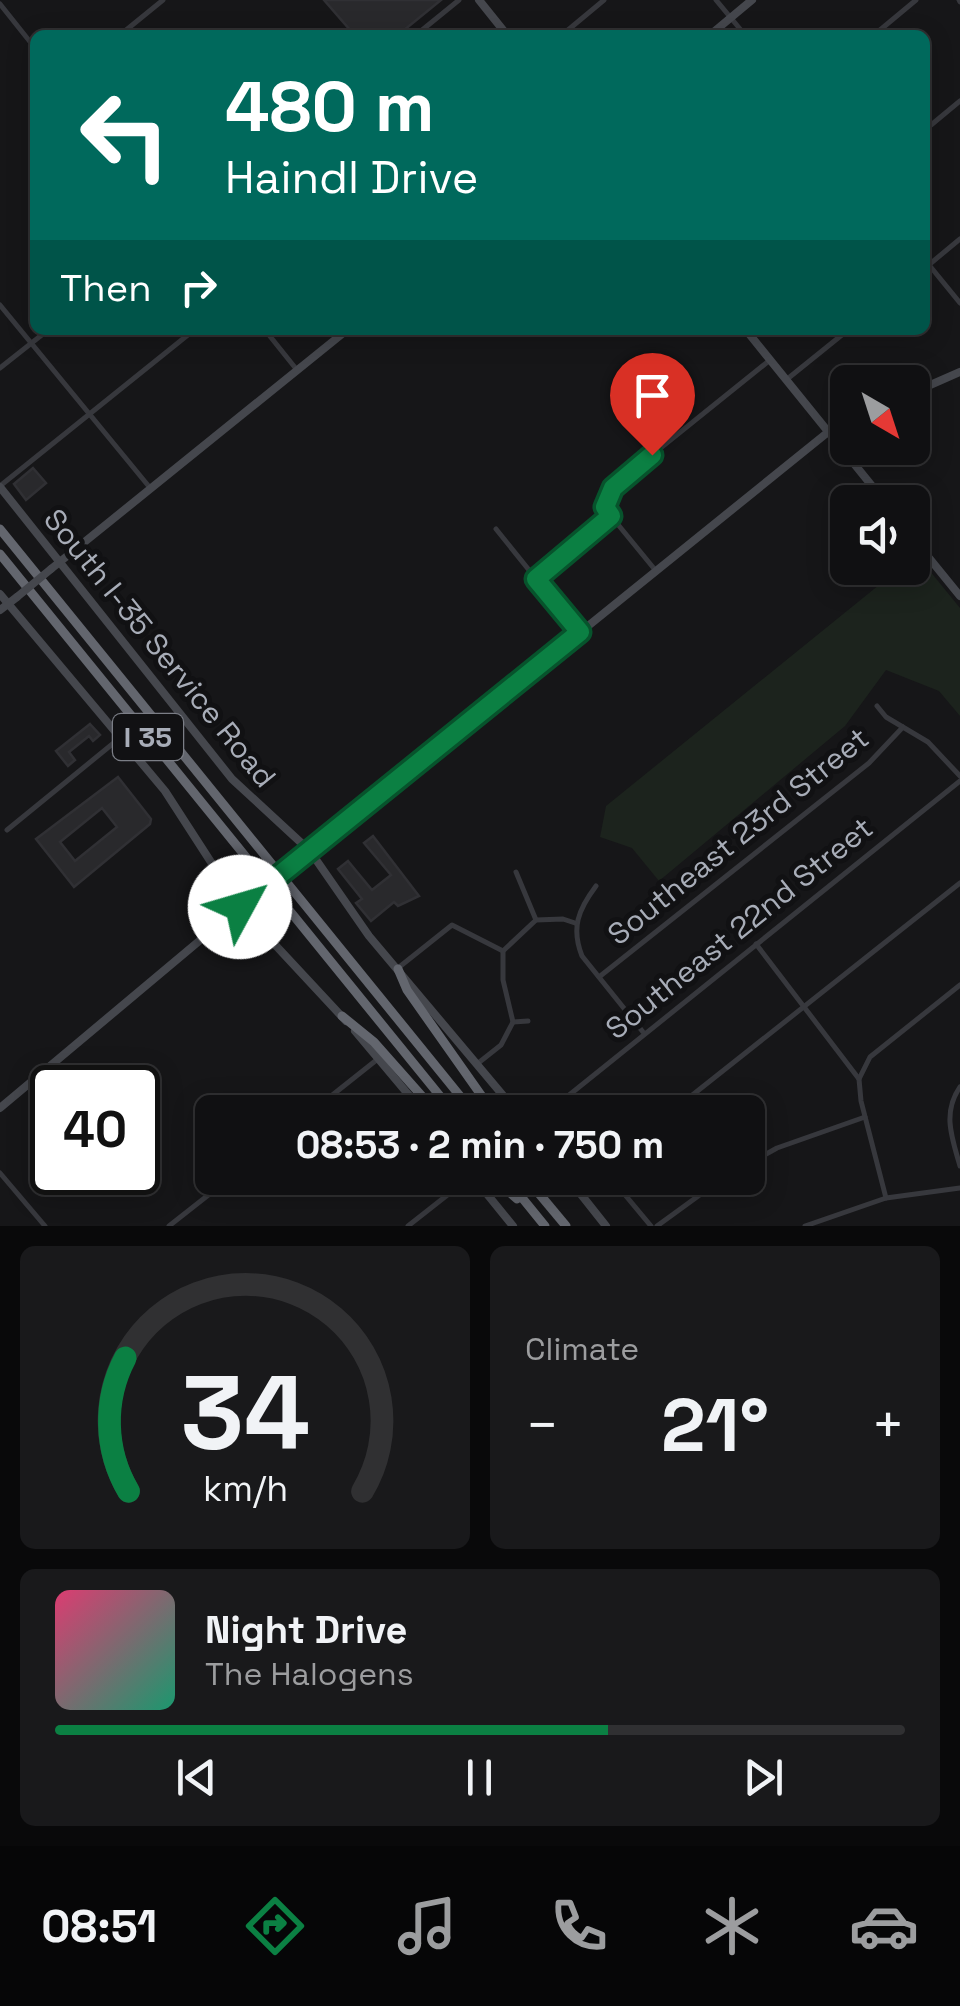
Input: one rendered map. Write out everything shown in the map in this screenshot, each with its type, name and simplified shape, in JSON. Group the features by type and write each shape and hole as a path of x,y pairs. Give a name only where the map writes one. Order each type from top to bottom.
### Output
{"highway":[{"name":"I 35","path":"0,529 459,1095"},
{"name":"I 35","path":"0,554 439,1095"},
{"path":"398,969 408,990 481,1095"},
{"path":"342,1016 374,1042 421,1095"},
{"path":"513,1195 538,1217"},
{"path":"520,1195 545,1226"},
{"path":"542,1195 566,1226"}],"main road":[{"path":"478,0 503,30"},
{"path":"716,30 752,0"},
{"path":"4,607 341,335"},
{"path":"750,335 871,485"},
{"path":"930,385 960,372"},
{"path":"0,1108 254,895 828,432"},
{"name":"South I-35 Service Road","path":"0,486 232,780 310,851 369,936 503,1095"},
{"path":"930,559 960,596"},
{"path":"0,594 4,607 121,737 179,810 240,907 342,1016 408,1095"},
{"path":"487,1195 513,1226"},
{"path":"581,1195 606,1226"}],"street":[{"path":"126,30 163,0"},
{"path":"422,30 459,0"},
{"path":"568,30 604,0"},
{"path":"716,0 741,30"},
{"path":"880,30 916,0"},
{"path":"0,4 30,42"},
{"path":"930,126 960,101"},
{"path":"930,261 960,240"},
{"path":"930,269 960,303"},
{"path":"0,305 151,488"},
{"path":"0,368 42,335"},
{"path":"0,486 188,335"},
{"path":"269,335 296,370"},
{"path":"786,380 842,335"},
{"path":"656,571 611,516 605,507 606,500 622,479 770,360"},
{"path":"536,579 611,516"},
{"path":"496,529 580,632"},
{"path":"877,706 886,718 928,742 960,779"},
{"name":"Southeast 23rd Street","path":"599,978 869,763 902,727"},
{"path":"7,830 121,737"},
{"name":"Southeast 22nd Street","path":"571,1095 643,1032 960,779"},
{"path":"516,872 536,920"},
{"path":"692,1095 960,882"},
{"path":"596,886 575,923 582,956 643,1032"},
{"path":"477,1064 501,1045 513,1022 503,980 504,951 536,920 564,919 575,923"},
{"path":"398,969 452,925 504,951"},
{"path":"756,943 859,1079 864,1118 886,1198"},
{"path":"846,1057 859,1062 870,1057 960,986"},
{"path":"513,1022 528,1021"},
{"path":"859,1079 870,1057"},
{"path":"332,1095 379,1058"},
{"path":"960,1087 949,1112 950,1132 960,1166"},
{"path":"765,1156 806,1136 864,1118"},
{"path":"0,1173 45,1226"},
{"path":"805,1226 886,1198 960,1188"},
{"path":"169,1226 208,1195"},
{"path":"408,1226 449,1195"},
{"path":"626,1195 654,1226 699,1195"}],"shaded area":[{"path":"930,571 960,608 960,716 939,691 886,670 845,726 659,881 632,848 600,837 606,806 879,585 930,585"}],"building":[{"path":"324,0 441,0 404,30 350,30"},
{"path":"33,468 46,483 26,500 14,484"},
{"path":"90,724 100,735 93,741 89,736 69,752 75,760 68,766 56,751"},
{"path":"118,777 151,819 150,824 74,887 36,839","holes":["102,808 117,827 75,861 60,842"]},
{"path":"373,836 419,896 398,906 394,902 371,921 356,903 362,899 338,869 348,861 372,890 391,875 364,843"}],"route":[{"path":"240,907 580,632 536,579 611,516 605,507 613,488 652,455"}]}
